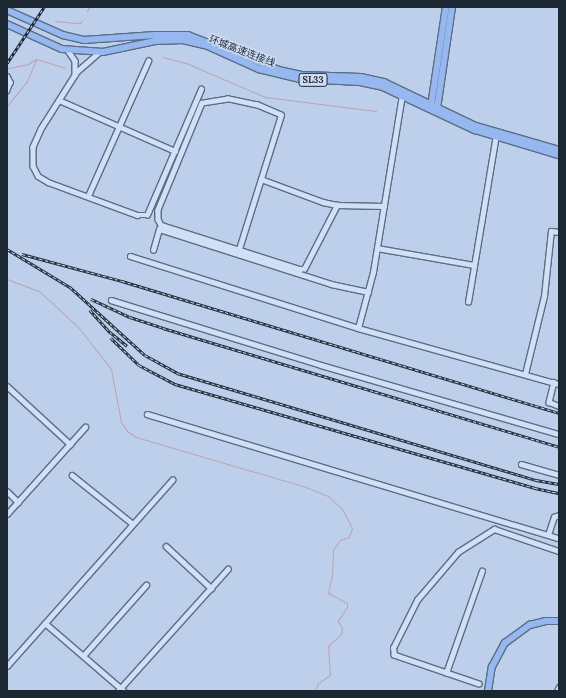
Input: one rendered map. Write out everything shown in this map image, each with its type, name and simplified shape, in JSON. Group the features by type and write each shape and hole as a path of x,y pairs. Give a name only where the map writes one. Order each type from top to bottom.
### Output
{"main road":[{"path":"431,106 446,7"},
{"path":"437,109 452,7"},
{"name":"环城高速连接线","path":"7,10 63,35 90,40 155,35 188,35 279,70 302,75 362,77 402,92 496,135 559,155"},
{"name":"环城高速连接线","path":"7,24 65,49 100,52 155,41 183,40 208,46 246,64 278,74 300,79 360,82 402,92"},
{"name":"环城高速连接线","path":"496,135 559,150"},
{"path":"489,691 494,668 507,645 530,628 546,624 559,623"}],"street":[{"path":"65,49 76,64 74,78"},
{"path":"100,52 86,63 59,100 33,147 33,166 38,176 48,182 137,215 147,215 201,89"},
{"path":"88,196 148,61"},
{"path":"7,76 10,82 7,90"},
{"path":"358,328 368,292 377,248 402,92"},
{"path":"239,249 281,115 258,105 228,99 202,103 158,210 158,219 161,224 239,249 304,269 337,205"},
{"path":"59,100 175,151"},
{"path":"468,302 496,135"},
{"path":"261,179 323,202 337,205 384,206"},
{"path":"153,250 158,229 331,284 368,292"},
{"path":"525,374 543,303 551,231 559,232"},
{"path":"377,248 474,265"},
{"path":"130,256 358,328 557,383 549,402 559,406"},
{"path":"111,300 320,365 559,434"},
{"path":"7,386 70,444"},
{"path":"147,414 559,538"},
{"path":"7,514 86,427"},
{"path":"520,464 559,475"},
{"path":"72,475 133,524"},
{"path":"7,666 172,480"},
{"path":"7,490 18,502"},
{"path":"548,535 554,517 559,515"},
{"path":"479,684 401,659 393,652 407,616 442,568 458,552 494,529 559,550"},
{"path":"166,546 211,588"},
{"path":"45,623 121,690 228,568"},
{"path":"446,673 482,571"},
{"path":"83,656 146,585"},
{"path":"557,691 559,687"}],"waterway":[{"path":"87,11 89,7"},
{"path":"55,21 80,23 82,21"},
{"path":"163,57 186,63 265,97 376,111"},
{"path":"8,68 28,64 36,59 65,68"},
{"path":"7,106 27,81 36,60"},
{"path":"7,279 39,291 79,328 111,369 121,422 127,431 136,437 303,486 328,496 342,509 352,528 349,537 340,540 333,550 332,575 328,593 347,603 347,607 338,621 342,628 341,634 328,646 330,675 318,683 315,691"}],"railway":[{"path":"7,63 44,7"},
{"path":"7,249 70,287 145,355 177,373 536,480 559,484"},
{"path":"22,254 122,281 559,413"},
{"path":"91,299 130,317 163,328 559,447"},
{"path":"90,310 110,332 127,346"},
{"path":"111,338 139,365 175,384 535,488 559,493"}]}
